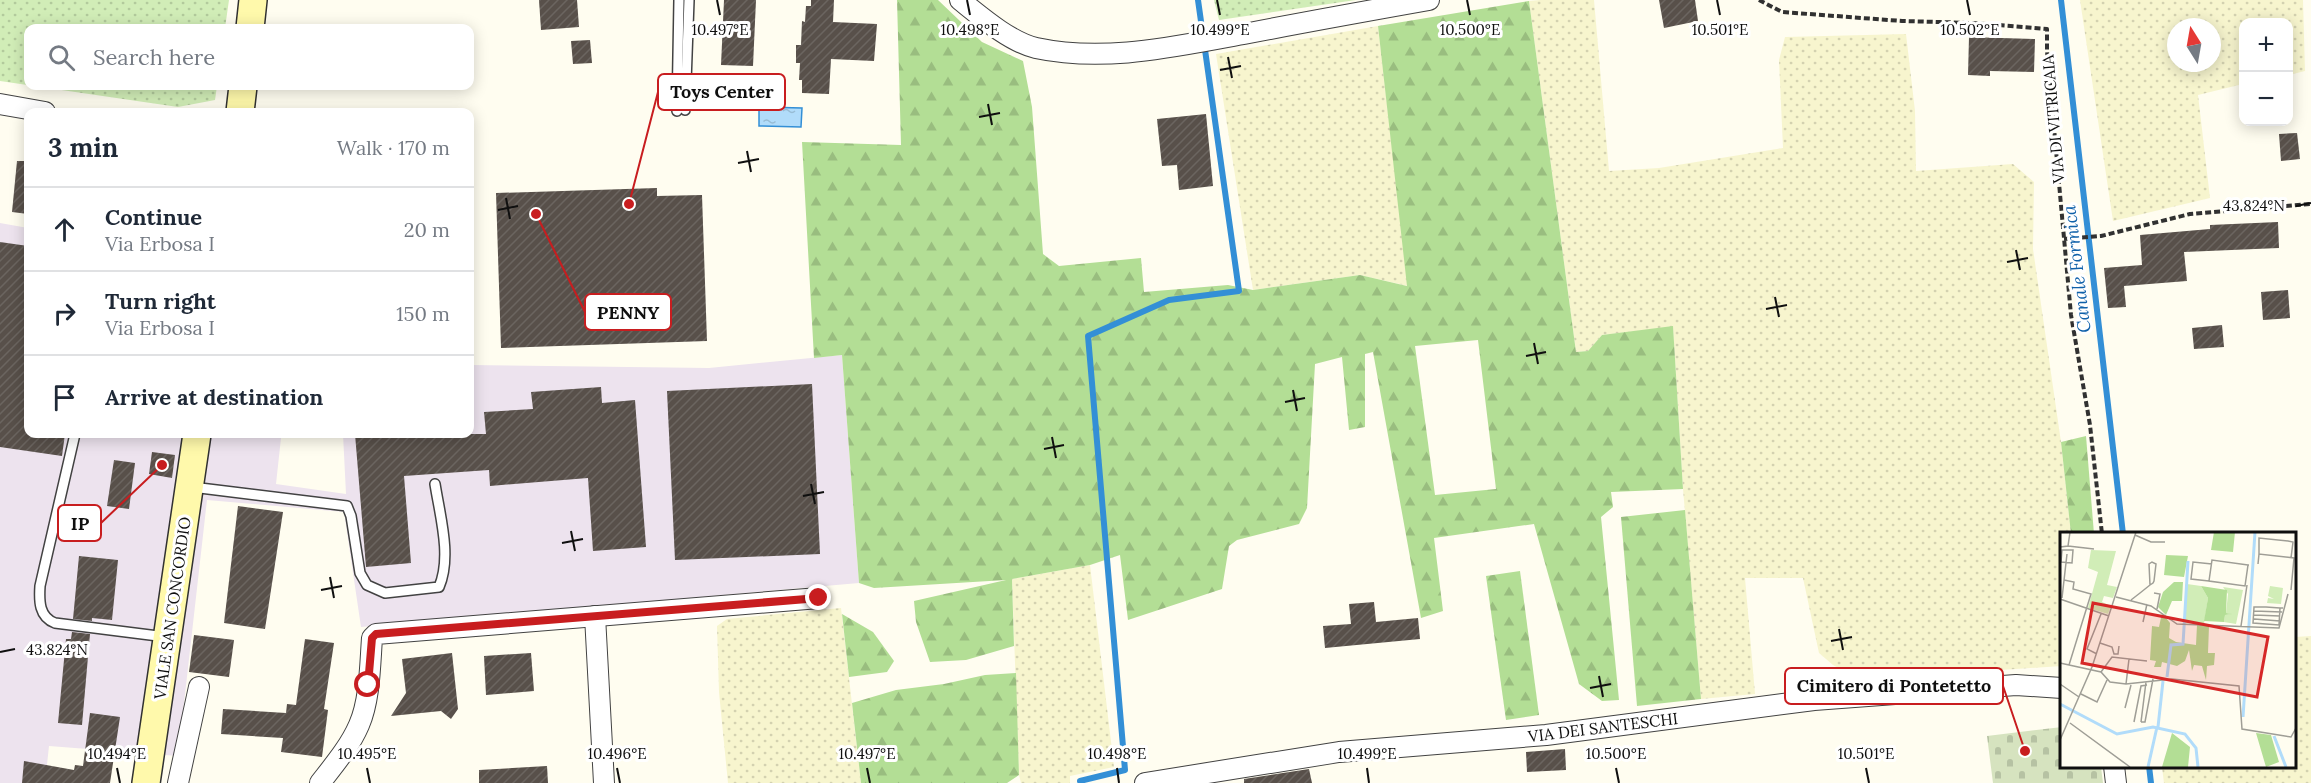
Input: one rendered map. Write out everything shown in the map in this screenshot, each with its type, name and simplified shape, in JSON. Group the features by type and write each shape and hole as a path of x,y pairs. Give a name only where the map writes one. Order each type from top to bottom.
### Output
{"main road":[{"path":"250,24 253,0"},
{"path":"240,108 243,90"},
{"name":"VIALE SAN CONCORDIO","path":"146,783 196,438"}],"street":[{"path":"960,0 995,28 1034,48 1076,54 1117,55 1429,0"},
{"path":"0,104 24,108"},
{"path":"320,783 344,751 360,724 368,685 372,638 376,634 819,598"},
{"path":"595,616 604,783"},
{"name":"VIA DEI SANTESCHI","path":"1145,783 1339,752 1546,735 1814,700 2016,685 2060,688"},
{"path":"178,783 199,687"},
{"path":"2114,768 2116,783"}],"lane":[{"path":"679,0 681,110 689,0"},
{"path":"74,438 40,586 39,599 43,614 49,621 55,623 168,638"},
{"path":"189,486 347,506 351,516 360,573 367,585 385,593 439,587 444,576 444,547 435,484"}],"path":[{"name":"VIA DI VITRICAIA","path":"1759,0 1782,12 1902,21 1973,22 2047,29 2047,51 2071,315 2090,425 2102,532"},
{"path":"2064,239 2101,236 2190,214 2311,204"}],"shaded area":[{"path":"1594,0 1609,171 1659,168 1783,148 1779,60 1785,37 1906,34 1915,111 1916,171 2013,164 2034,182 2033,249 2061,442 2071,532 2060,532 2060,666 1897,677 1863,682 1833,665 1819,653 1803,578 1745,578 1755,694 1701,699 1683,489 1673,327 1602,335 1588,351 1576,352 1529,1"},
{"path":"2080,0 2303,0 2305,71 2293,74 2293,18 2239,18 2239,85 2198,95 2210,198 2113,221"},
{"path":"1378,26 1408,286 1360,275 1253,290 1216,54"},
{"path":"0,223 24,227 24,438 281,438 276,484 346,494 343,438 474,438 474,365 709,368 842,355 859,583 361,627 344,512 207,500 178,756 49,746 45,783 0,783"},
{"path":"1090,565 1114,767 1070,776 1070,783 1021,783 1012,579"},
{"path":"841,608 861,783 728,783 719,692 717,626 727,619"},
{"path":"2311,636 2311,783 2164,783 2162,768 2296,768 2296,637"}],"green space":[{"path":"0,0 229,0 226,24 24,24 24,84 0,81"},
{"path":"897,0 938,0 982,42 1023,61 1032,107 1043,254 1059,266 1141,258 1144,292 1228,285 1253,290 1360,275 1407,286 1378,26 1529,1 1576,352 1588,351 1602,335 1673,326 1683,489 1611,492 1613,507 1601,517 1619,700 1602,701 1579,684 1534,524 1434,538 1443,611 1421,618 1373,352 1365,354 1365,427 1349,430 1342,357 1315,364 1307,508 1299,524 1237,540 1229,546 1222,589 1128,620 1120,555 1090,565 1012,579 1014,646 966,660 930,662 916,622 914,601 1006,580 874,588 859,583 842,355 814,358 802,142 901,145","holes":["1478,340 1496,489 1435,495 1415,346"]},
{"path":"1214,0 1356,0 1219,20"},
{"path":"61,90 216,90 215,100 178,107"},
{"path":"2086,436 2094,532 2071,532 2061,442"},
{"path":"1685,510 1701,699 1637,706 1621,517"},
{"path":"1520,571 1539,715 1506,720 1486,576"},
{"path":"842,614 873,632 894,661 887,672 849,677"},
{"path":"1016,673 1019,775 1007,783 861,783 852,703 896,690 944,684 985,675"},
{"path":"2060,727 2060,768 2101,768 2103,783 1993,783 1987,736"}],"water":[{"path":"759,107 802,108 801,127 759,126"}],"building":[{"path":"539,0 577,0 579,27 541,30"},
{"path":"724,0 756,0 753,66 721,65"},
{"path":"811,0 834,0 833,22 877,24 874,61 831,59 829,94 802,93 802,80 799,80 800,63 796,63 796,45 801,45 802,21 805,22 806,6 811,6"},
{"path":"1659,0 1695,0 1698,21 1664,28"},
{"path":"1969,37 2035,39 2034,72 1990,71 1990,76 1968,75"},
{"path":"590,40 592,63 573,64 571,41"},
{"path":"1206,114 1213,186 1179,190 1177,165 1162,166 1157,119"},
{"path":"2297,133 2300,159 2281,161 2279,134"},
{"path":"17,161 24,161 24,214 12,212"},
{"path":"657,188 657,196 702,195 707,341 501,348 496,193"},
{"path":"2278,222 2279,248 2184,252 2187,281 2124,286 2126,307 2108,308 2104,268 2142,265 2140,235 2210,229 2210,225"},
{"path":"0,242 24,245 24,438 64,438 62,456 0,447"},
{"path":"2288,290 2290,318 2263,320 2261,292"},
{"path":"2222,325 2224,347 2194,349 2192,328"},
{"path":"812,384 820,554 675,560 667,391"},
{"path":"601,387 602,403 635,400 646,547 593,551 588,478 490,486 489,470 404,476 411,563 366,567 355,438 474,438 474,434 486,434 484,412 533,409 531,392"},
{"path":"152,452 175,455 172,478 149,474"},
{"path":"114,460 135,463 129,509 107,506"},
{"path":"238,506 283,512 265,629 224,623"},
{"path":"79,556 118,560 112,620 73,619"},
{"path":"1374,602 1376,622 1418,618 1420,639 1325,648 1323,626 1351,624 1349,604"},
{"path":"72,632 90,634 82,725 58,723 66,639 71,639"},
{"path":"194,635 234,640 229,677 189,672"},
{"path":"305,639 334,643 324,709 328,710 322,757 281,752 283,738 221,734 223,709 286,713 287,704 296,705"},
{"path":"452,653 458,709 451,719 441,711 391,716 406,693 402,659"},
{"path":"531,653 534,691 486,695 484,656"},
{"path":"90,713 120,717 110,783 22,783 24,761 74,770 75,765 83,766"},
{"path":"1565,749 1566,770 1527,772 1526,752"},
{"path":"547,766 548,783 479,783 479,770"},
{"path":"1309,769 1312,783 1244,783 1244,779"}],"waterway":[{"path":"1080,781 1125,770 1088,336 1169,300 1239,291 1198,0"},
{"name":"Canale Formica","path":"2061,0 2123,532"},
{"name":"Canale Formica","path":"2149,768 2151,783"}],"place":[{"name":"Toys Center","path":"629,204"},
{"name":"PENNY","path":"536,214"},
{"name":"IP","path":"162,465"},
{"name":"Cimitero di Pontetetto","path":"2025,751"}],"route":[{"path":"368,685 372,638 376,634 819,598"}]}
